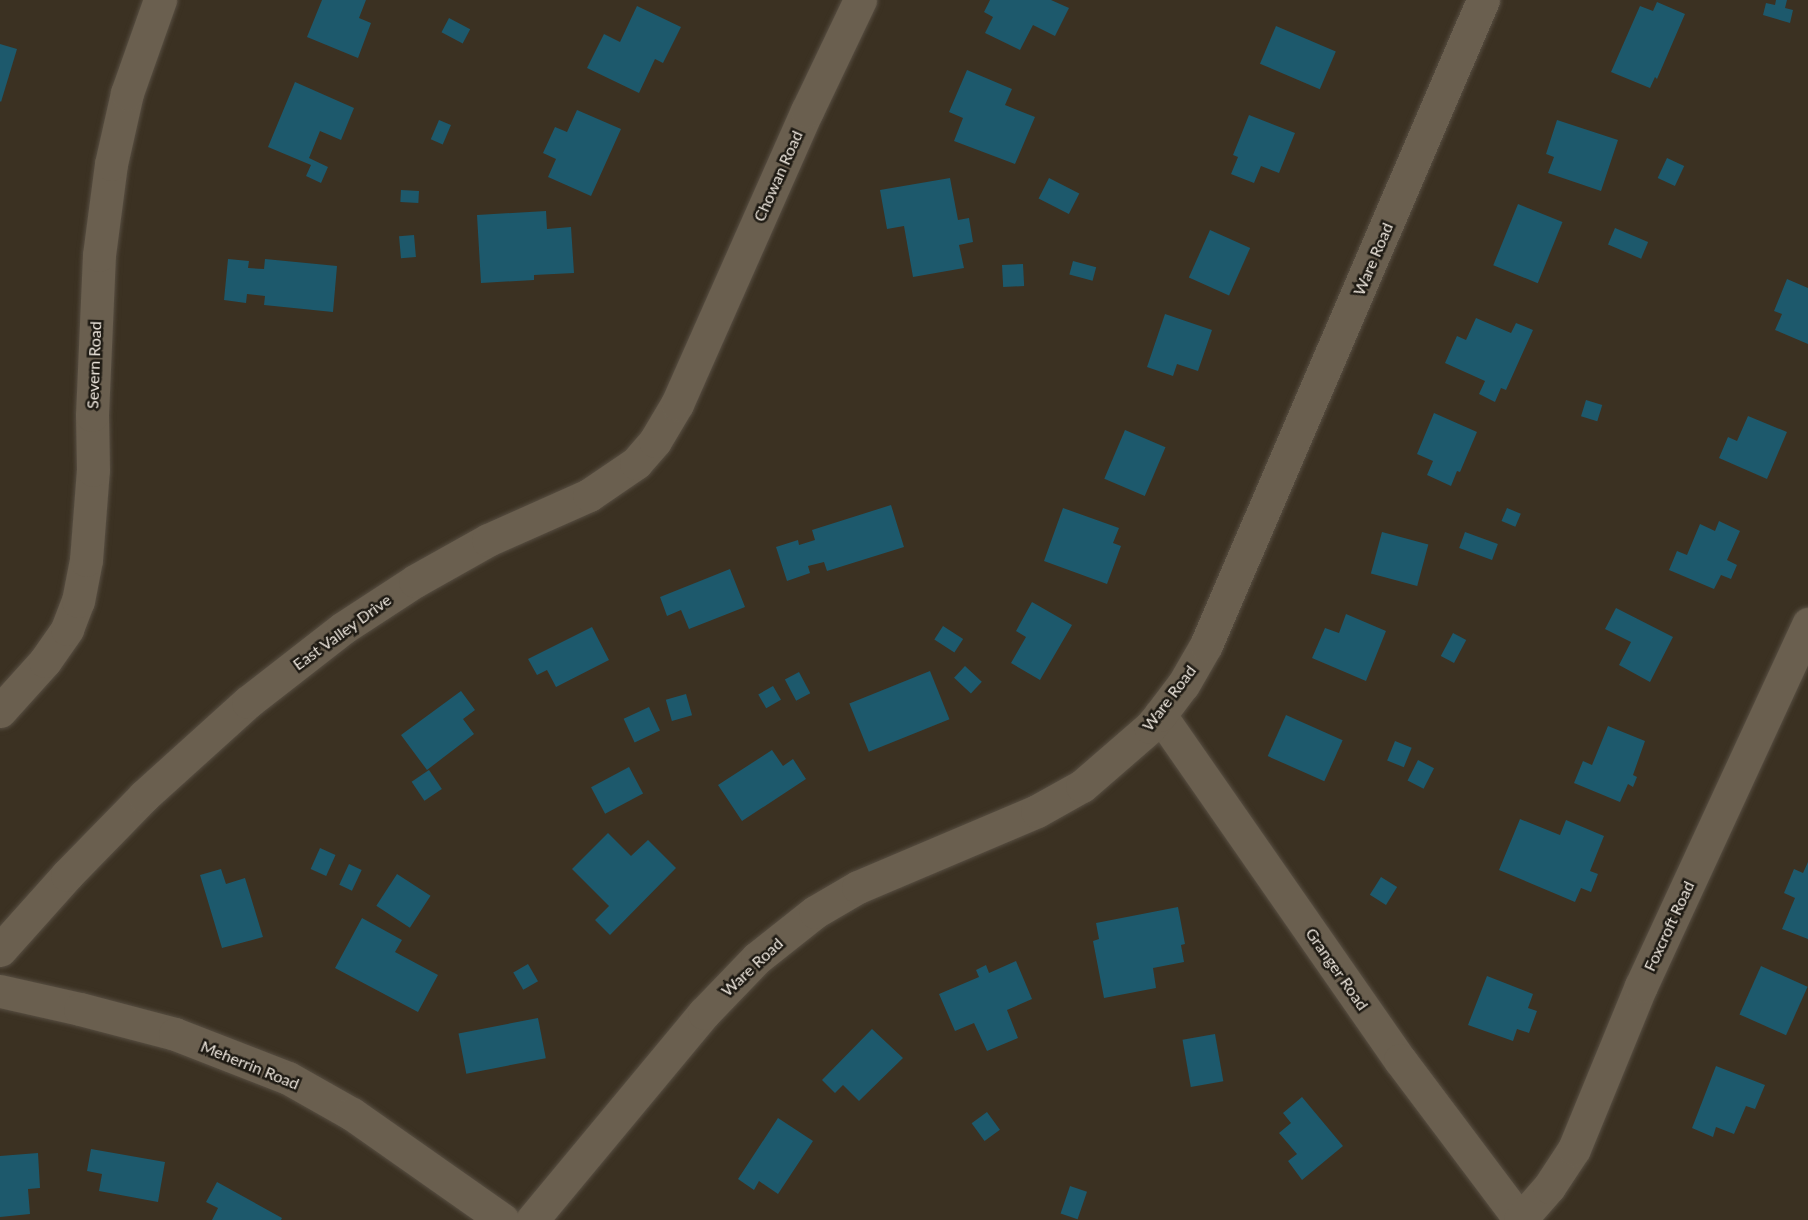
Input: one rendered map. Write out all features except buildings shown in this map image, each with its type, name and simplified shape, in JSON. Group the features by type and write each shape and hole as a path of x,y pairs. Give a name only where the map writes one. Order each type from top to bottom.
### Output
{"street":[{"name":"Severn Road","path":"0,711 45,661 67,629 78,601 86,560 93,470 92,415 102,232 111,164 127,93 160,0"},
{"name":"Chowan Road","path":"699,352 860,0"},
{"name":"Ware Road","path":"532,1220 704,1013 757,958 815,912 858,887 1037,811 1082,786 1150,727 1160,715 1183,685 1210,635 1483,0"},
{"name":"East Valley Drive","path":"0,950 66,875 144,796 248,702 343,628 426,575 488,540 589,495 636,463 655,441 677,405 699,352"},
{"name":"Foxcroft Road","path":"1520,1220 1549,1187 1574,1149 1641,986 1808,624"},
{"name":"Granger Road","path":"1160,715 1401,1060 1520,1220"},
{"name":"Meherrin Road","path":"0,991 175,1034 288,1078 352,1114 503,1220"}]}
